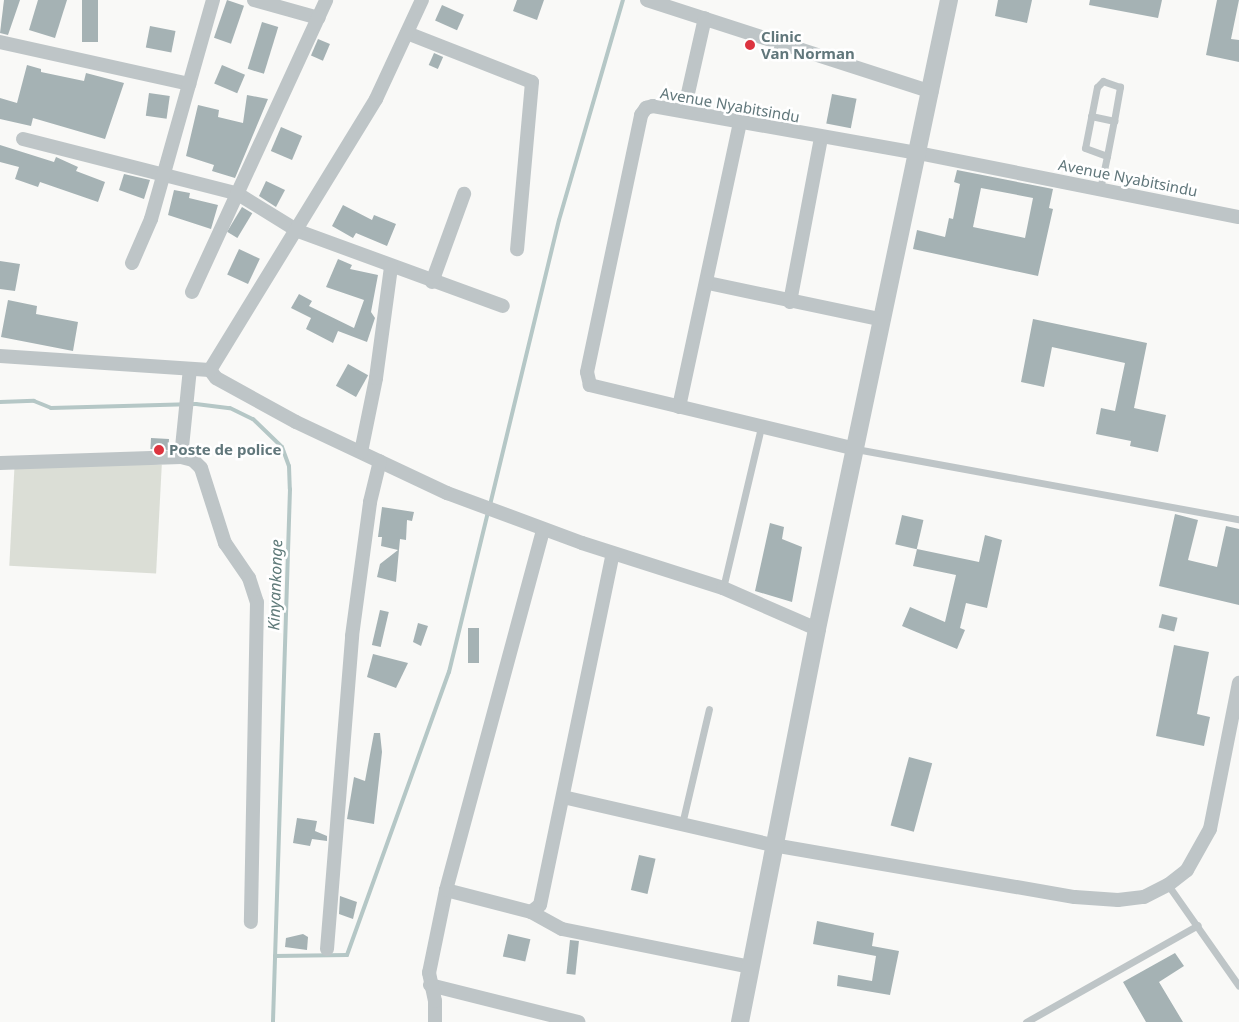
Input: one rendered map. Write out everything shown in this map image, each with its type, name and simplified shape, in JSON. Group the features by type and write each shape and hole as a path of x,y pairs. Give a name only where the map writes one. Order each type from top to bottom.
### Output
{"street":[{"path":"132,263 164,175 213,0"},
{"path":"254,0 319,18"},
{"path":"192,292 326,0"},
{"path":"210,370 298,231 376,99 422,0"},
{"path":"647,0 931,92"},
{"path":"740,1022 773,845 817,629 949,0"},
{"path":"684,111 706,18"},
{"path":"407,33 532,82 517,249"},
{"path":"0,42 188,84"},
{"name":"Avenue Nyabitsindu","path":"856,449 594,387 587,379 641,115 653,106 821,138 918,153 1239,217"},
{"path":"678,407 708,283 740,122"},
{"path":"790,302 821,138"},
{"path":"23,139 238,194 298,231 391,267 503,306"},
{"path":"432,282 464,194"},
{"path":"360,452 376,378 391,267"},
{"path":"708,283 790,302 883,320"},
{"path":"0,356 210,370"},
{"path":"181,457 190,369"},
{"path":"210,370 216,378 282,414 360,452 480,506 499,510 543,530 613,554 723,588 817,629"},
{"path":"0,463 181,457 193,460 201,468 225,543 249,578 257,602 251,922"},
{"path":"327,949 352,636 370,502 380,461"},
{"path":"435,1022 435,1001 428,973 446,890 543,530"},
{"path":"531,912 540,905 613,554"},
{"path":"563,797 773,845 1096,900 1144,897 1168,885 1187,870 1210,829 1239,683"},
{"path":"446,890 531,912 562,929 751,967"},
{"path":"430,985 578,1022"}],"lane":[{"path":"1100,189 1107,156 1120,91 1116,84 1098,84 1085,148 1107,156"},
{"path":"1091,116 1114,121"},
{"path":"723,588 761,427"},
{"path":"856,449 1239,519"},
{"path":"682,824 709,708"},
{"path":"1168,885 1198,925 1239,986"},
{"path":"1026,1022 1198,925"}],"shaded area":[{"path":"15,457 162,465 156,574 9,566"}],"building":[{"path":"4,0 20,0 8,35 0,33"},
{"path":"38,0 67,0 55,38 29,30"},
{"path":"82,0 98,0 98,42 82,42"},
{"path":"227,0 244,6 231,44 214,38"},
{"path":"517,0 544,0 537,20 513,11"},
{"path":"998,0 1032,0 1027,23 995,16"},
{"path":"1090,0 1162,0 1158,18 1089,5"},
{"path":"1217,0 1239,0 1231,39 1239,40 1239,62 1206,55"},
{"path":"442,5 464,15 457,30 435,21"},
{"path":"262,22 278,27 264,74 248,69"},
{"path":"150,26 176,31 171,53 146,48"},
{"path":"318,39 330,44 323,61 311,56"},
{"path":"434,53 443,57 438,69 429,65"},
{"path":"27,65 41,69 41,72 84,81 86,73 124,83 105,139 33,118 31,126 0,119 0,98 17,103"},
{"path":"222,65 245,75 237,93 214,83"},
{"path":"149,93 170,96 167,119 146,116"},
{"path":"832,94 857,99 851,128 826,123"},
{"path":"247,95 268,99 235,178 212,171 214,165 186,156 198,105 219,110 218,117 243,123"},
{"path":"281,127 302,136 292,160 271,151"},
{"path":"0,145 54,162 56,157 78,167 76,171 105,182 98,202 40,182 38,187 15,179 19,167 0,162"},
{"path":"957,170 1053,189 1049,208 1053,209 1038,276 913,249 917,230 945,237 949,218 953,219 960,184 954,182","holes":["981,188 1033,198 1025,238 973,227"]},
{"path":"124,174 150,180 144,199 119,190"},
{"path":"266,181 285,190 276,207 259,196"},
{"path":"174,190 190,193 189,198 218,205 211,229 168,215"},
{"path":"343,205 372,220 374,215 396,224 387,246 356,233 353,238 332,226"},
{"path":"242,207 252,213 237,238 227,232"},
{"path":"239,249 260,259 248,284 227,274"},
{"path":"338,259 352,265 350,269 378,275 371,312 375,318 367,342 338,331 333,343 306,329 311,318 291,308 299,294 312,301 309,306 354,328 364,300 326,287"},
{"path":"0,261 20,264 15,291 0,289"},
{"path":"8,300 37,306 36,314 78,322 73,351 1,337"},
{"path":"1033,319 1147,343 1134,408 1166,415 1158,452 1130,446 1131,441 1096,434 1101,408 1115,411 1125,363 1052,347 1044,387 1021,382"},
{"path":"348,364 368,375 356,397 336,386"},
{"path":"151,438 169,439 168,450 150,449"},
{"path":"382,507 414,512 412,521 407,520 406,540 400,539 396,582 377,577 380,564 398,550 381,546 382,537 378,537"},
{"path":"1175,514 1198,520 1188,560 1217,567 1226,526 1239,529 1239,605 1159,586"},
{"path":"902,515 923,520 917,549 895,544"},
{"path":"770,523 784,527 782,539 802,547 792,602 755,591"},
{"path":"985,535 1002,540 987,608 966,603 960,628 965,630 957,649 902,626 910,607 945,622 956,575 913,566 917,549 979,562"},
{"path":"380,610 389,612 381,647 372,645"},
{"path":"1162,614 1178,618 1174,631 1159,628"},
{"path":"418,623 428,626 421,646 413,642"},
{"path":"468,628 479,628 479,663 468,663"},
{"path":"1174,645 1209,652 1197,714 1210,717 1204,746 1156,736"},
{"path":"373,654 408,663 396,688 367,677"},
{"path":"374,733 380,733 382,752 374,824 347,819 354,777 365,781"},
{"path":"909,757 932,763 914,832 891,826"},
{"path":"297,818 317,821 315,831 327,836 327,841 312,839 310,846 293,843"},
{"path":"639,855 656,859 647,894 631,890"},
{"path":"340,896 357,902 353,919 339,914"},
{"path":"817,921 874,933 872,946 899,951 890,995 837,986 838,975 872,981 876,956 813,944"},
{"path":"303,934 308,937 307,950 285,947 286,938"},
{"path":"508,934 530,939 525,962 503,956"},
{"path":"570,940 579,941 575,975 566,974"},
{"path":"1175,953 1184,966 1159,982 1183,1022 1146,1022 1123,982"}],"waterway":[{"path":"490,505 559,220 623,0"},
{"name":"Kinyankonge","path":"0,402 34,401 51,408 196,404 230,408 253,419 282,447 289,466 290,489 273,1022"},
{"path":"275,956 347,955 449,672 488,512"}],"place":[{"name":"Clinic Van Norman","path":"750,45"},
{"name":"Poste de police","path":"159,450"}]}
